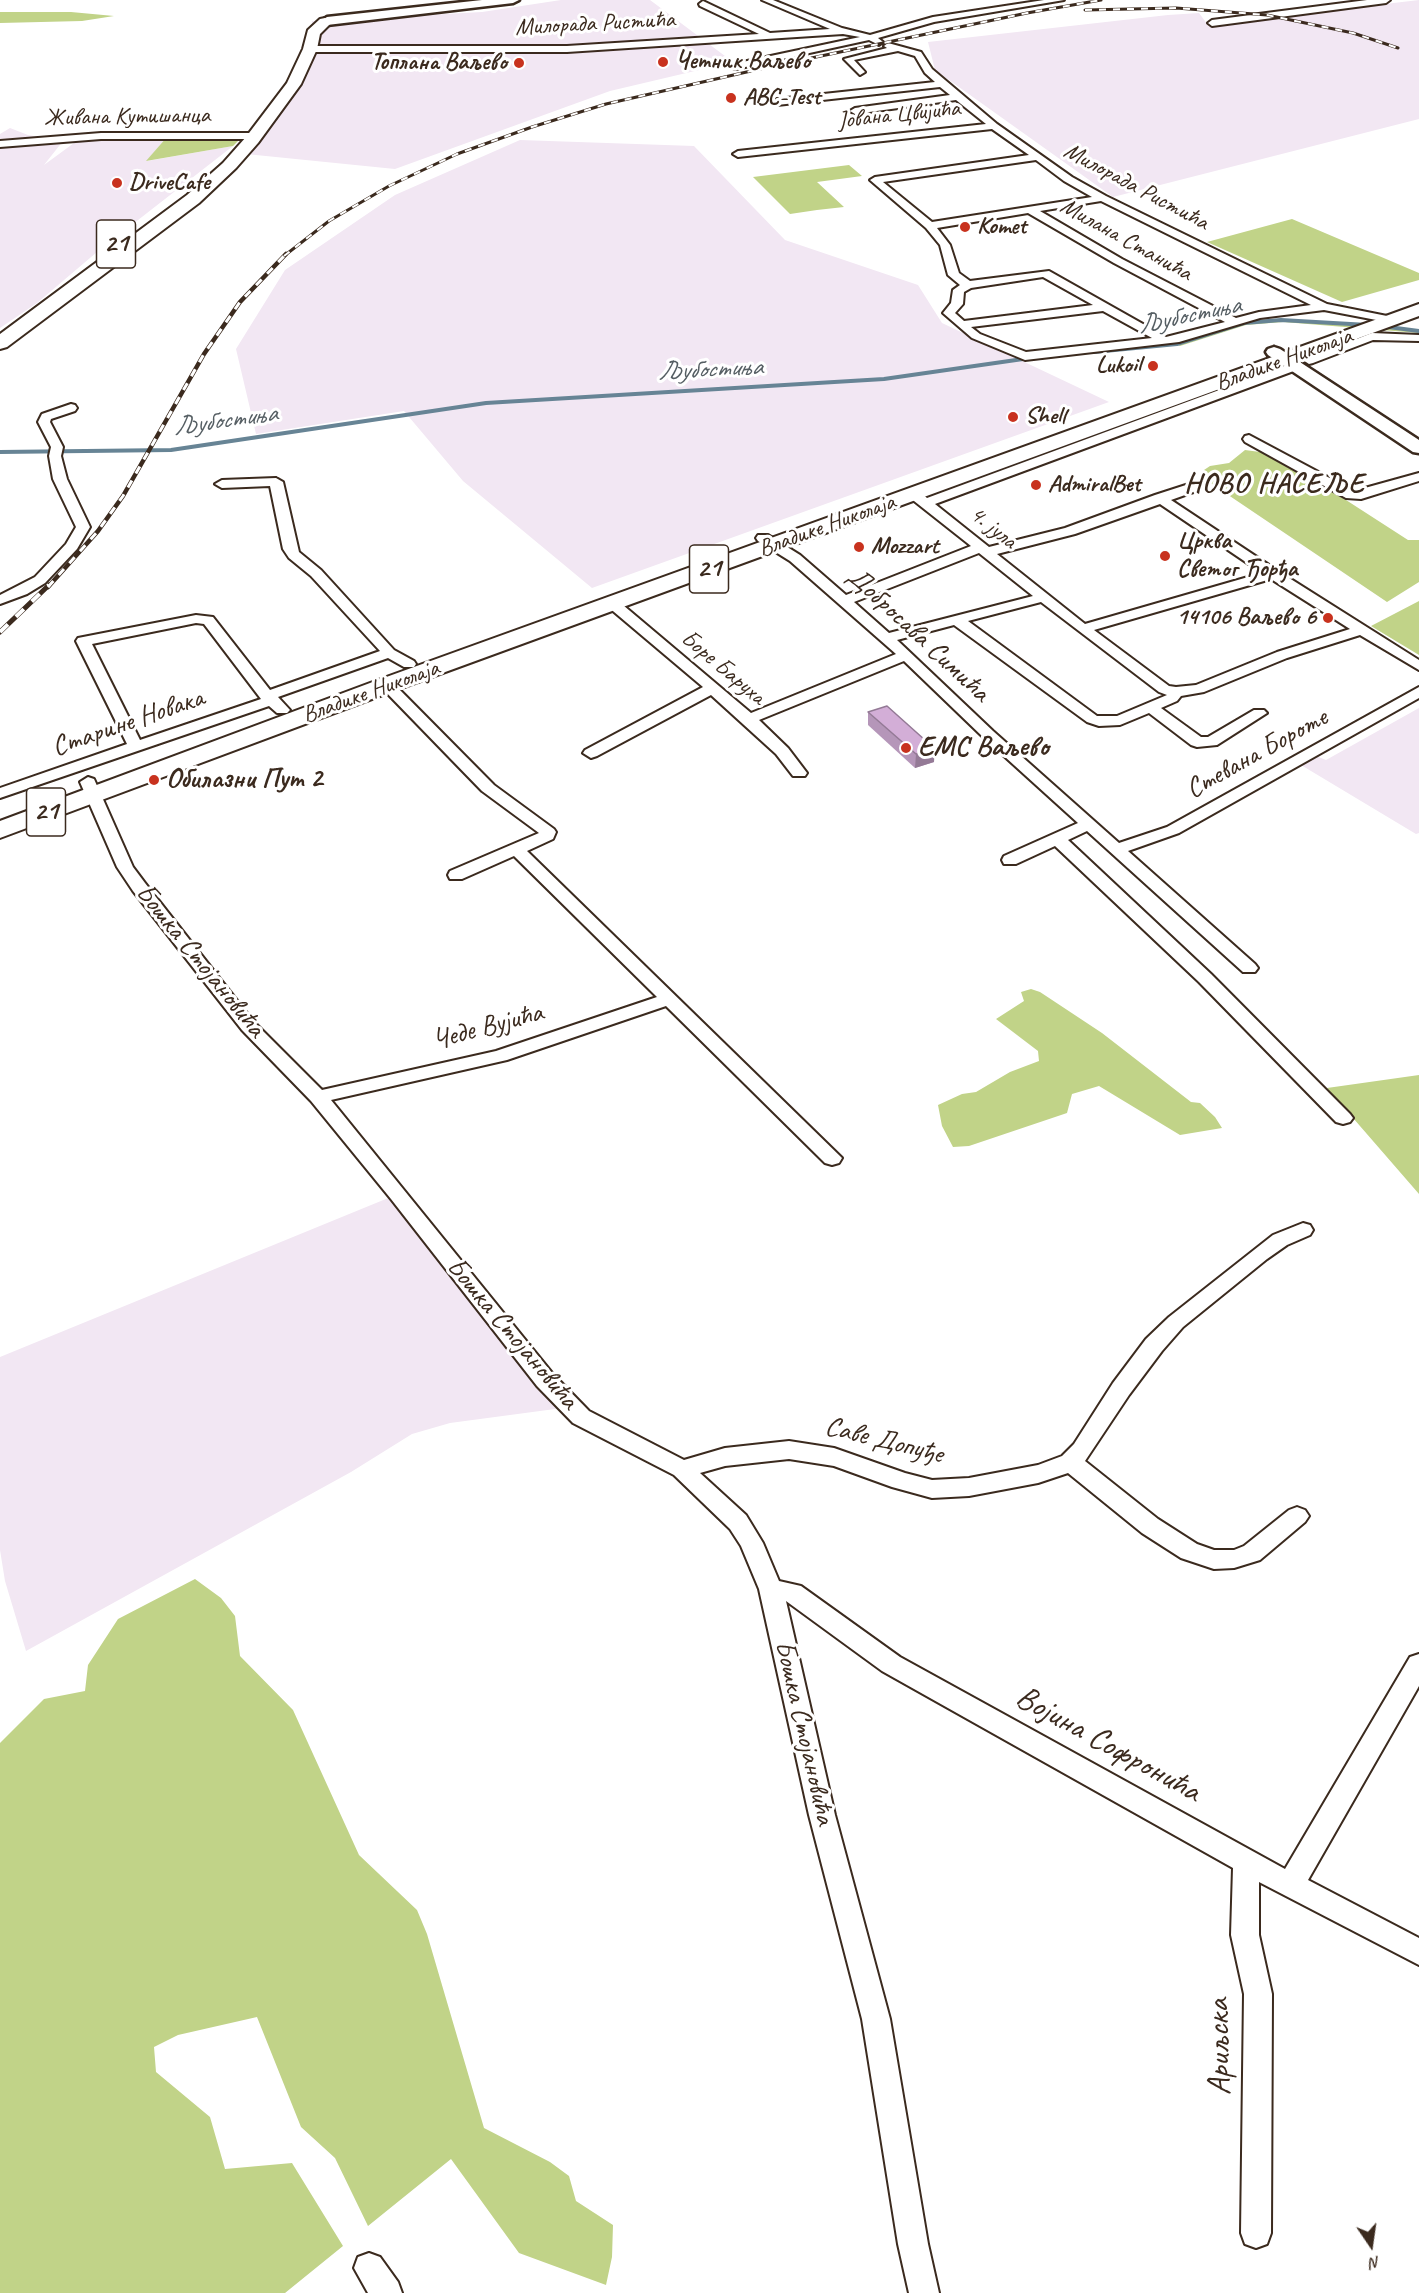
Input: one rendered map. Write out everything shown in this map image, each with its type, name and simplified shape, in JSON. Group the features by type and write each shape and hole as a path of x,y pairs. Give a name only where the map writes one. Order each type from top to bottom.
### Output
{"main road":[{"name":"21","path":"0,343 193,199 230,165 294,84 318,22"},
{"name":"21","path":"0,330 219,164 232,160"},
{"name":"Владике Николаја","path":"1377,320 1419,298"},
{"name":"Владике Николаја","path":"0,813 93,779 387,686 612,603 770,541 920,499 1290,359 1318,342 1377,320 1419,310"},
{"name":"Владике Николаја","path":"0,830 93,779 274,702 410,664 1290,359"}],"street":[{"path":"318,22 513,0"},
{"path":"766,0 843,31"},
{"path":"736,66 822,50 933,20 1060,0"},
{"path":"1212,23 1386,0"},
{"path":"703,4 769,36"},
{"name":"Милорада Ристића","path":"318,22 567,49 843,31 869,37 889,46 918,54 928,71 994,126 1068,179 1102,198 1324,307 1377,320"},
{"path":"860,72 848,59 889,46"},
{"path":"777,102 942,84"},
{"path":"855,111 959,97"},
{"name":"Јована Цвијића","path":"738,154 994,126"},
{"name":"Живана Кутишанца","path":"0,144 92,136 255,136"},
{"path":"968,285 954,275 945,245 930,226 875,180 1039,157"},
{"path":"930,226 1102,198"},
{"name":"Милана Станића","path":"1030,210 1118,261 1234,322"},
{"path":"1165,341 1045,273 968,285 959,290 957,304 949,312 976,336 1024,357 1165,341 1192,336 1234,322 1269,314 1324,307"},
{"path":"962,325 1104,307"},
{"path":"1290,359 1366,337 1419,338"},
{"path":"1401,338 1405,344 1419,352"},
{"path":"1290,359 1419,448"},
{"path":"0,600 40,580 72,546 83,526 60,479 56,452 46,428 45,419 71,408"},
{"path":"1249,439 1351,495 1361,495 1419,477"},
{"path":"222,484 276,482 290,549 294,555 316,573 389,652 410,664"},
{"path":"845,601 984,549 1070,531 1194,487"},
{"path":"1160,498 1273,574 1419,666"},
{"name":"4. јула","path":"920,499 1083,629 1156,684 1176,692"},
{"name":"Добросава Симића","path":"770,541 845,601 906,655 988,734 1249,968"},
{"path":"1083,629 1273,574"},
{"path":"886,638 1044,597"},
{"name":"Боре Баруха","path":"612,603 749,719 782,750 799,773"},
{"path":"136,747 83,641 196,619 208,620 274,702"},
{"path":"956,619 1092,719 1109,722 1151,708 1172,698 1176,692 1199,689 1282,655 1361,630"},
{"name":"Старине Новака","path":"0,793 93,779 136,747 274,702 389,652"},
{"path":"749,719 906,655"},
{"path":"387,686 488,788 548,832 547,836 456,875"},
{"path":"591,753 713,688"},
{"name":"Стевана Бороте","path":"1116,849 1173,830 1419,692"},
{"path":"1151,708 1197,741 1204,742 1211,742 1259,712"},
{"name":"Бошка Стојановића","path":"93,779 125,867 139,887 248,1026 318,1097 403,1199 545,1380 570,1407 595,1427 682,1469 738,1522 751,1543 771,1588 822,1815 876,2019 890,2090 913,2244 924,2293"},
{"path":"1010,860 1089,824"},
{"path":"1057,839 1205,978 1343,1118"},
{"path":"517,850 832,1158"},
{"name":"Чеде Вујића","path":"318,1097 500,1056 669,999"},
{"name":"Саве Допуђе","path":"682,1469 725,1457 789,1450 834,1456 932,1489 969,1487 1038,1474 1070,1461 1082,1450 1121,1389 1154,1345 1176,1322 1260,1254 1280,1240 1303,1230"},
{"path":"1070,1461 1150,1526 1189,1551 1214,1560 1234,1559 1252,1553 1297,1516"},
{"name":"Војина Софронића","path":"771,1588 793,1593 891,1664 1246,1862 1419,1952"},
{"path":"1290,1886 1419,1664"},
{"name":"Ариљска","path":"1246,1862 1245,1935 1258,1994 1256,2233"},
{"path":"369,2268 387,2293"}],"shaded area":[{"path":"561,0 650,0 733,62 610,91 395,169 246,154 274,110 311,39 312,21 482,12"},
{"path":"1419,0 1419,119 1113,197 935,70 928,42 1199,13 1208,25"},
{"path":"10,128 28,135 63,141 44,165 74,143 96,137 167,137 147,161 233,146 97,252 37,303 0,328 0,134"},
{"path":"520,140 694,146 785,240 918,285 942,323 1109,402 592,588 463,481 404,411 256,434 236,349 285,270 395,195"},
{"path":"1419,708 1419,833 1416,834 1301,765 1316,756 1326,760"},
{"path":"398,1194 570,1407 450,1423 412,1434 351,1472 26,1651 5,1581 0,1550 0,1357"}],"green space":[{"path":"0,12 71,12 114,16 82,21 0,23"},
{"path":"167,137 240,139 233,146 146,161"},
{"path":"849,165 862,176 817,182 844,207 790,214 753,177"},
{"path":"1292,219 1419,273 1419,280 1342,302 1207,242"},
{"path":"1281,319 1396,327 1419,330 1419,333 1283,322 1246,325 1180,346 1174,343 1243,322"},
{"path":"1245,450 1260,452 1346,500 1408,540 1419,540 1419,582 1387,602 1206,480 1204,470 1210,466 1229,463"},
{"path":"1419,601 1419,655 1371,626"},
{"path":"1031,989 1040,992 1102,1033 1191,1102 1200,1103 1215,1117 1222,1128 1180,1135 1099,1086 1072,1094 1067,1113 969,1146 953,1147 942,1126 938,1105 962,1094 976,1092 1010,1072 1039,1061 1038,1051 996,1019 1024,1001 1021,992"},
{"path":"1419,1075 1419,1194 1327,1088"},
{"path":"195,1579 221,1598 235,1616 240,1656 293,1710 359,1855 417,1910 427,1934 484,2128 550,2162 569,2176 576,2201 613,2225 612,2257 606,2285 519,2253 451,2159 368,2226 335,2158 301,2127 257,2017 178,2035 154,2047 156,2072 210,2117 225,2169 292,2163 343,2246 285,2293 0,2293 0,1743 44,1699 85,1691 88,1665 118,1619"}],"building":[{"path":"887,706 935,749 916,754 868,712"}],"waterway":[{"name":"Љубостиња","path":"1094,352 1177,344 1244,323 1281,320 1368,325"},
{"name":"Љубостиња","path":"1381,326 1419,331"},
{"name":"Љубостиња","path":"0,452 171,450 486,403 884,379 1030,358"}],"railway":[{"path":"284,256 329,221 389,186 457,154 532,127 606,104 773,66 1027,13 1101,0"},
{"path":"1085,10 1176,8 1267,15 1353,33 1398,48"},
{"path":"48,587 98,531 123,496 204,354 240,302 284,256"},
{"path":"0,632 49,585"}],"place":[{"name":"Четник Ваљево","path":"663,62"},
{"name":"Топлана Ваљево","path":"519,63"},
{"name":"ABC-Test","path":"731,98"},
{"name":"DriveCafe","path":"117,183"},
{"name":"Komet","path":"965,227"},
{"name":"Lukoil","path":"1153,366"},
{"name":"Shell","path":"1013,417"},
{"name":"AdmiralBet","path":"1036,485"},
{"name":"Mozzart","path":"859,547"},
{"name":"Црква Светог Ђорђа","path":"1165,556"},
{"name":"14106 Ваљево 6","path":"1328,618"},
{"name":"ЕМС Ваљево","path":"906,748"},
{"name":"Обилазни Пут 2","path":"154,780"}],"district":[{"name":"НОВО НАСЕЉЕ","path":"1275,485"}]}
